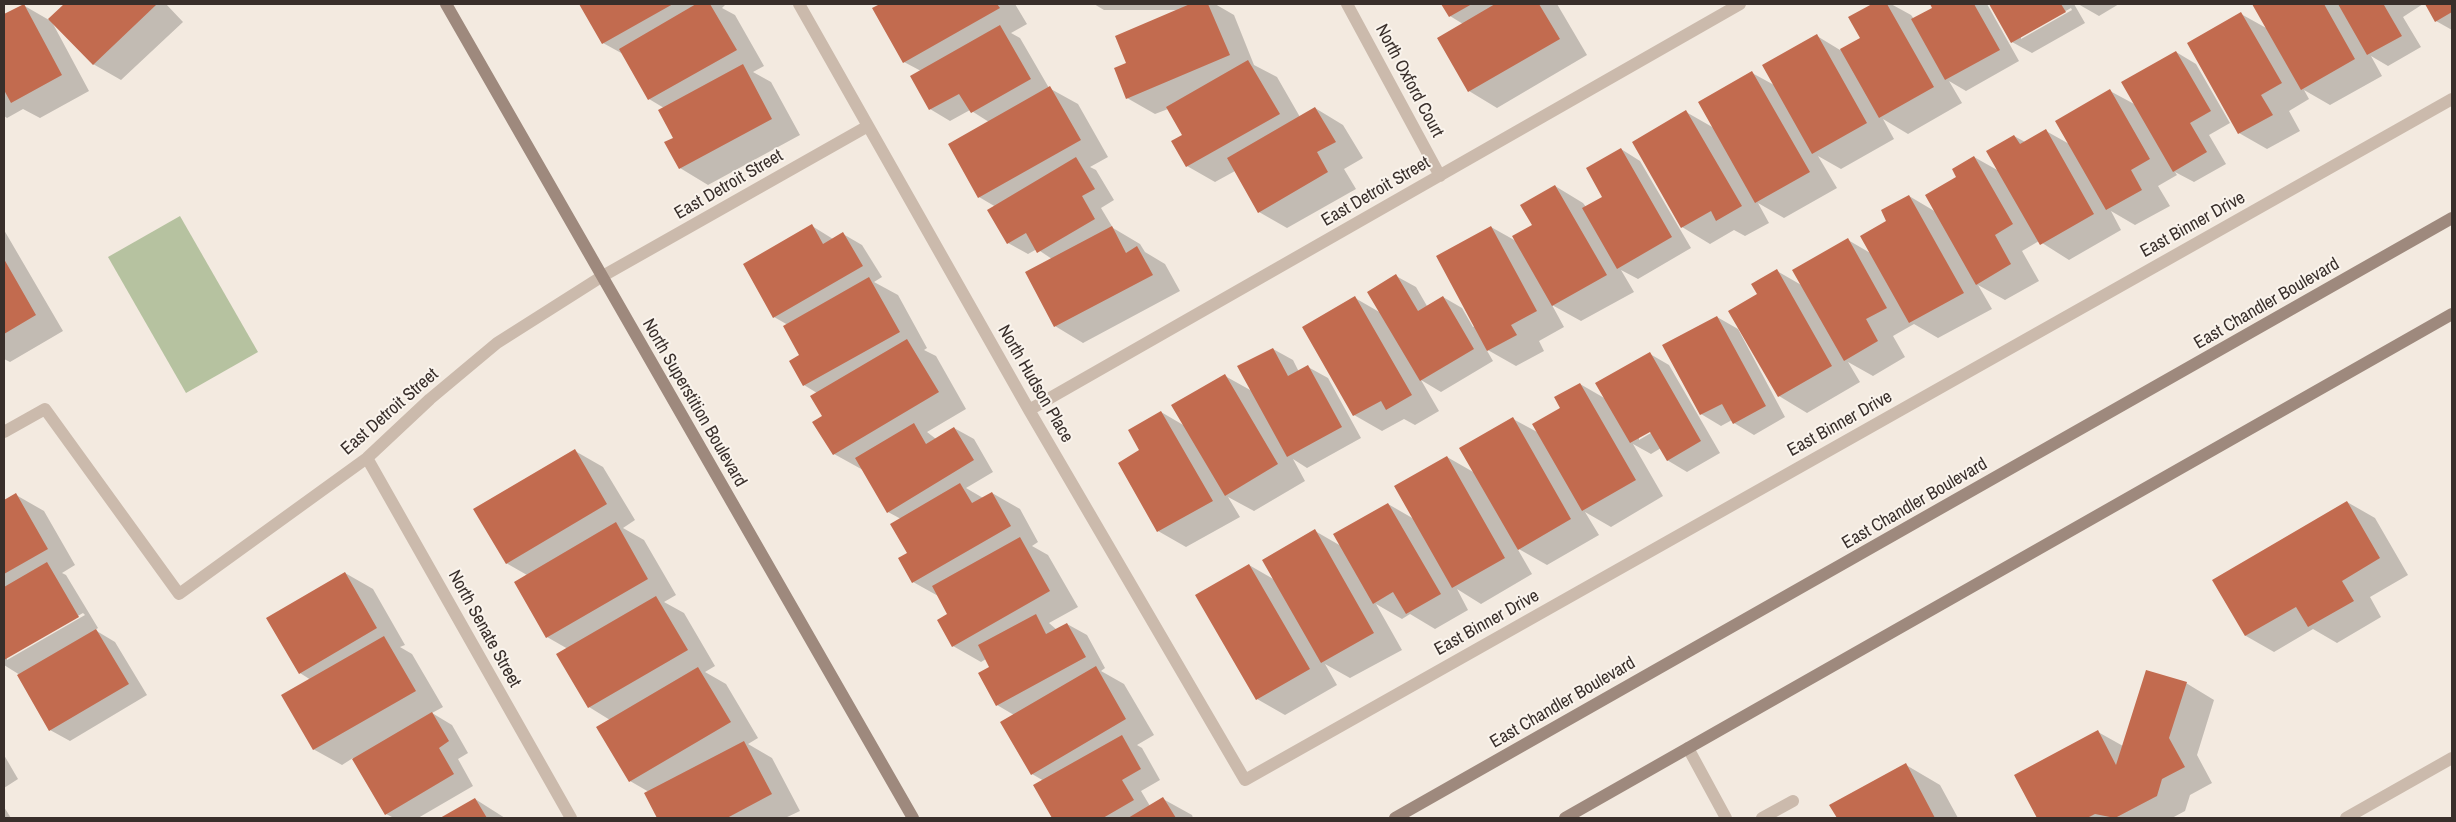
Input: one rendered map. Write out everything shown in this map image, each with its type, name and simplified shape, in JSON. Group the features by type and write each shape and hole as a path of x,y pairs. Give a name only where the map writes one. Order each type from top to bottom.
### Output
{"main road":[{"name":"North Superstition Boulevard","path":"446,4 601,277 914,818"},
{"name":"East Chandler Boulevard","path":"1394,818 2452,218"},
{"path":"1565,818 2452,314"}],"street":[{"name":"North Hudson Place","path":"799,4 1029,410 1245,780"},
{"name":"North Oxford Court","path":"1346,4 1440,176"},
{"name":"East Detroit Street","path":"1029,410 1740,4"},
{"name":"East Binner Drive","path":"1245,780 2452,99"},
{"name":"East Detroit Street","path":"4,432 45,409 179,594 367,458 430,399 498,343 601,277 868,126"},
{"name":"North Senate Street","path":"367,458 570,818"},
{"path":"1688,748 1726,818"},
{"path":"2346,818 2452,758"},
{"path":"1762,818 1793,801"}],"green space":[{"path":"180,216 258,352 186,393 108,257"}],"building":[{"path":"24,4 62,75 11,103 4,90 4,14"},
{"path":"64,4 156,5 93,65 48,19"},
{"path":"579,4 673,4 602,44"},
{"path":"696,4 710,4 737,50 648,100 619,49"},
{"path":"880,4 997,4 1000,8 903,63 872,8"},
{"path":"1190,4 1208,4 1230,55 1126,99 1114,68 1126,63 1115,36"},
{"path":"1441,4 1472,4 1449,17"},
{"path":"1495,4 1539,4 1560,39 1468,92 1437,38"},
{"path":"1872,4 1887,4 1934,87 1879,118 1840,49 1860,38 1848,17"},
{"path":"1930,4 1974,4 2000,50 1945,80 1911,19 1932,8"},
{"path":"1989,4 2061,4 2066,12 2011,43"},
{"path":"2252,4 2324,4 2355,59 2301,90"},
{"path":"2338,4 2387,4 2384,5 2402,36 2367,55"},
{"path":"2425,4 2452,4 2452,12 2435,22"},
{"path":"2241,12 2282,83 2261,95 2273,115 2238,134 2187,43"},
{"path":"1000,25 1031,79 971,113 959,94 929,110 910,76"},
{"path":"1817,34 1867,123 1812,154 1762,65"},
{"path":"2176,51 2211,111 2190,123 2207,152 2173,172 2121,82"},
{"path":"1248,60 1280,114 1186,167 1171,141 1182,135 1166,107"},
{"path":"743,64 772,119 679,169 664,142 673,138 658,110"},
{"path":"1752,71 1810,172 1755,203 1698,102"},
{"path":"1050,86 1081,140 978,198 948,144"},
{"path":"2110,89 2150,159 2131,170 2142,190 2106,210 2055,121"},
{"path":"1315,107 1336,142 1317,152 1328,172 1258,213 1227,158"},
{"path":"1686,110 1742,206 1716,221 1711,211 1681,228 1632,142"},
{"path":"2046,129 2094,214 2040,245 1986,151 2014,135 2020,144"},
{"path":"1621,148 1672,237 1617,269 1582,208 1602,197 1586,168"},
{"path":"1974,156 2013,224 1995,235 2011,264 1976,285 1925,195 1956,177 1952,169"},
{"path":"1076,157 1095,189 1082,196 1095,219 1037,253 1026,233 1007,244 987,210"},
{"path":"1555,185 1607,275 1552,306 1512,236 1532,225 1520,205"},
{"path":"1909,195 1964,293 1909,323 1860,236 1886,221 1881,210"},
{"path":"812,224 823,244 843,232 863,266 773,318 743,264"},
{"path":"1112,226 1126,253 1137,246 1153,275 1054,327 1025,272"},
{"path":"1491,226 1537,311 1511,325 1517,335 1487,351 1436,256"},
{"path":"1848,238 1887,308 1866,319 1878,341 1844,361 1792,270"},
{"path":"4,259 36,315 4,334"},
{"path":"1777,269 1832,366 1778,397 1728,311 1757,294 1751,284"},
{"path":"1396,274 1418,311 1443,296 1474,349 1420,381 1367,292"},
{"path":"869,277 900,332 803,386 789,361 799,355 783,326"},
{"path":"1355,296 1412,395 1386,410 1381,401 1353,416 1302,327"},
{"path":"1717,316 1766,406 1733,424 1722,404 1700,415 1662,345"},
{"path":"907,339 939,392 833,455 812,422 822,416 810,396"},
{"path":"1273,348 1288,376 1308,365 1342,427 1287,457 1237,366"},
{"path":"1650,352 1701,441 1667,461 1650,432 1630,443 1595,383"},
{"path":"1225,374 1278,464 1225,496 1171,405"},
{"path":"1580,383 1636,480 1582,511 1532,424 1560,408 1554,397"},
{"path":"1161,411 1213,501 1157,532 1118,463 1139,450 1128,430"},
{"path":"1513,417 1571,519 1518,550 1459,448"},
{"path":"914,423 926,444 954,427 974,460 887,513 855,458"},
{"path":"575,449 607,504 506,564 473,509"},
{"path":"1447,456 1505,558 1452,588 1394,486"},
{"path":"960,483 972,503 992,492 1011,526 912,583 898,558 907,553 890,524"},
{"path":"16,493 48,549 4,574 4,500"},
{"path":"2347,501 2380,558 2342,581 2354,601 2308,627 2296,607 2245,636 2212,580"},
{"path":"1388,503 1441,594 1406,614 1393,592 1373,604 1333,534"},
{"path":"616,522 648,579 546,638 514,582"},
{"path":"1315,529 1374,633 1321,663 1262,560"},
{"path":"1020,537 1050,591 952,647 937,620 947,614 932,586"},
{"path":"47,562 79,617 4,660 4,587"},
{"path":"1249,564 1310,669 1256,700 1195,595"},
{"path":"345,572 377,628 299,674 266,618"},
{"path":"656,596 688,650 588,708 556,654"},
{"path":"1036,614 1046,634 1067,623 1086,657 996,706 978,673 989,667 978,645"},
{"path":"96,629 129,684 49,731 17,675"},
{"path":"384,636 416,691 313,750 281,695"},
{"path":"1096,666 1126,719 1031,775 1000,722"},
{"path":"698,667 731,722 629,782 596,727"},
{"path":"2146,670 2187,682 2169,738 2185,767 2162,779 2157,796 2115,818 2095,814 2087,818 2037,818 2014,775 2098,730 2116,765"},
{"path":"432,712 449,741 439,748 454,774 385,815 352,759"},
{"path":"1122,735 1141,769 1122,780 1134,800 1103,818 1052,818 1033,785"},
{"path":"744,741 772,794 727,818 657,818 644,793"},
{"path":"1906,763 1935,818 1837,818 1829,805"},
{"path":"1163,797 1176,818 1128,818"},
{"path":"475,798 487,818 440,818"}]}
